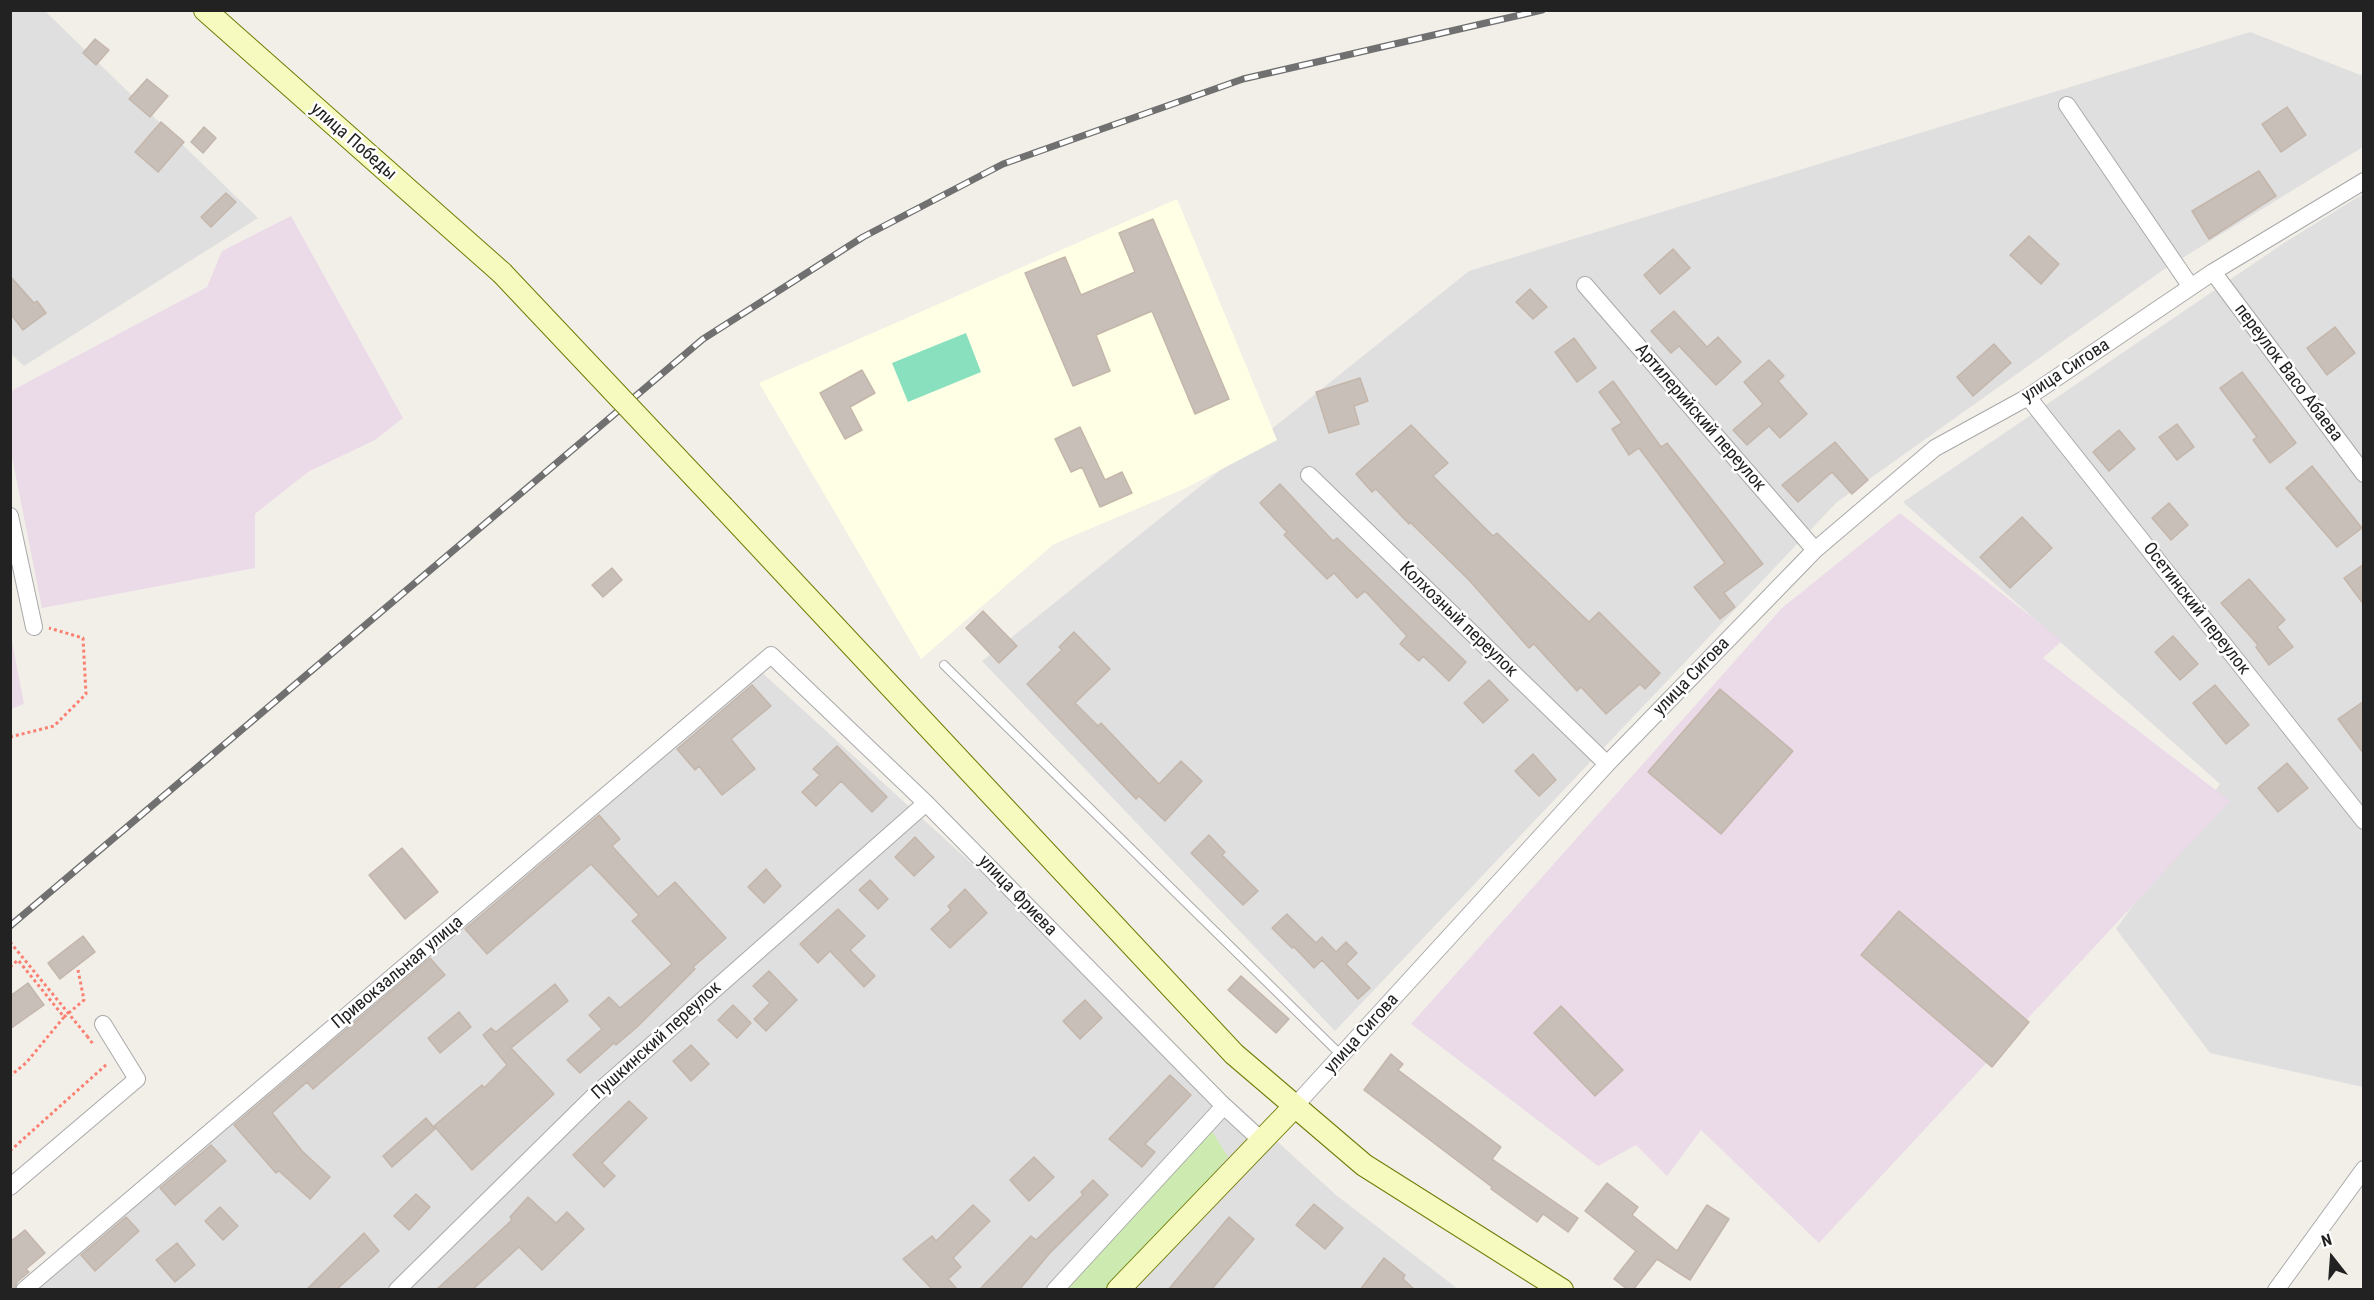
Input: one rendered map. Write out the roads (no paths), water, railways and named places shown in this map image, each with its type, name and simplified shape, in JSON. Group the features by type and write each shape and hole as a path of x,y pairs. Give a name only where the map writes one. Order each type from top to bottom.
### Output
{"main road":[{"name":"улица Победы","path":"205,10 502,273 1234,1054 1364,1165 1562,1290"},
{"name":"улица Сигова","path":"1118,1290 1294,1107"}],"street":[{"path":"2067,105 2192,287"},
{"name":"улица Сигова","path":"1294,1107 1607,764 1815,550 1935,448 2028,397 2213,272 2364,181"},
{"name":"переулок Васо Абаева","path":"2213,272 2364,474"},
{"name":"Артилерийский переулок","path":"1585,285 1815,550"},
{"name":"Осетинский переулок","path":"2028,397 2364,821"},
{"name":"Колхозный переулок","path":"1309,475 1607,764"},
{"path":"10,516 34,627"},
{"name":"улица Фриева","path":"771,655 926,803 1224,1106 1261,1140"},
{"name":"Привокзальная улица","path":"24,1290 771,655"},
{"name":"Пушкинский переулок","path":"397,1290 596,1094 926,803"},
{"path":"10,1187 137,1078 103,1024"},
{"path":"1055,1290 1224,1106"},
{"path":"2276,1290 2364,1169"}],"lane":[{"path":"944,665 1342,1056"}],"railway":[{"path":"10,926 703,339 863,237 1003,164 1243,79 1542,10"}]}
